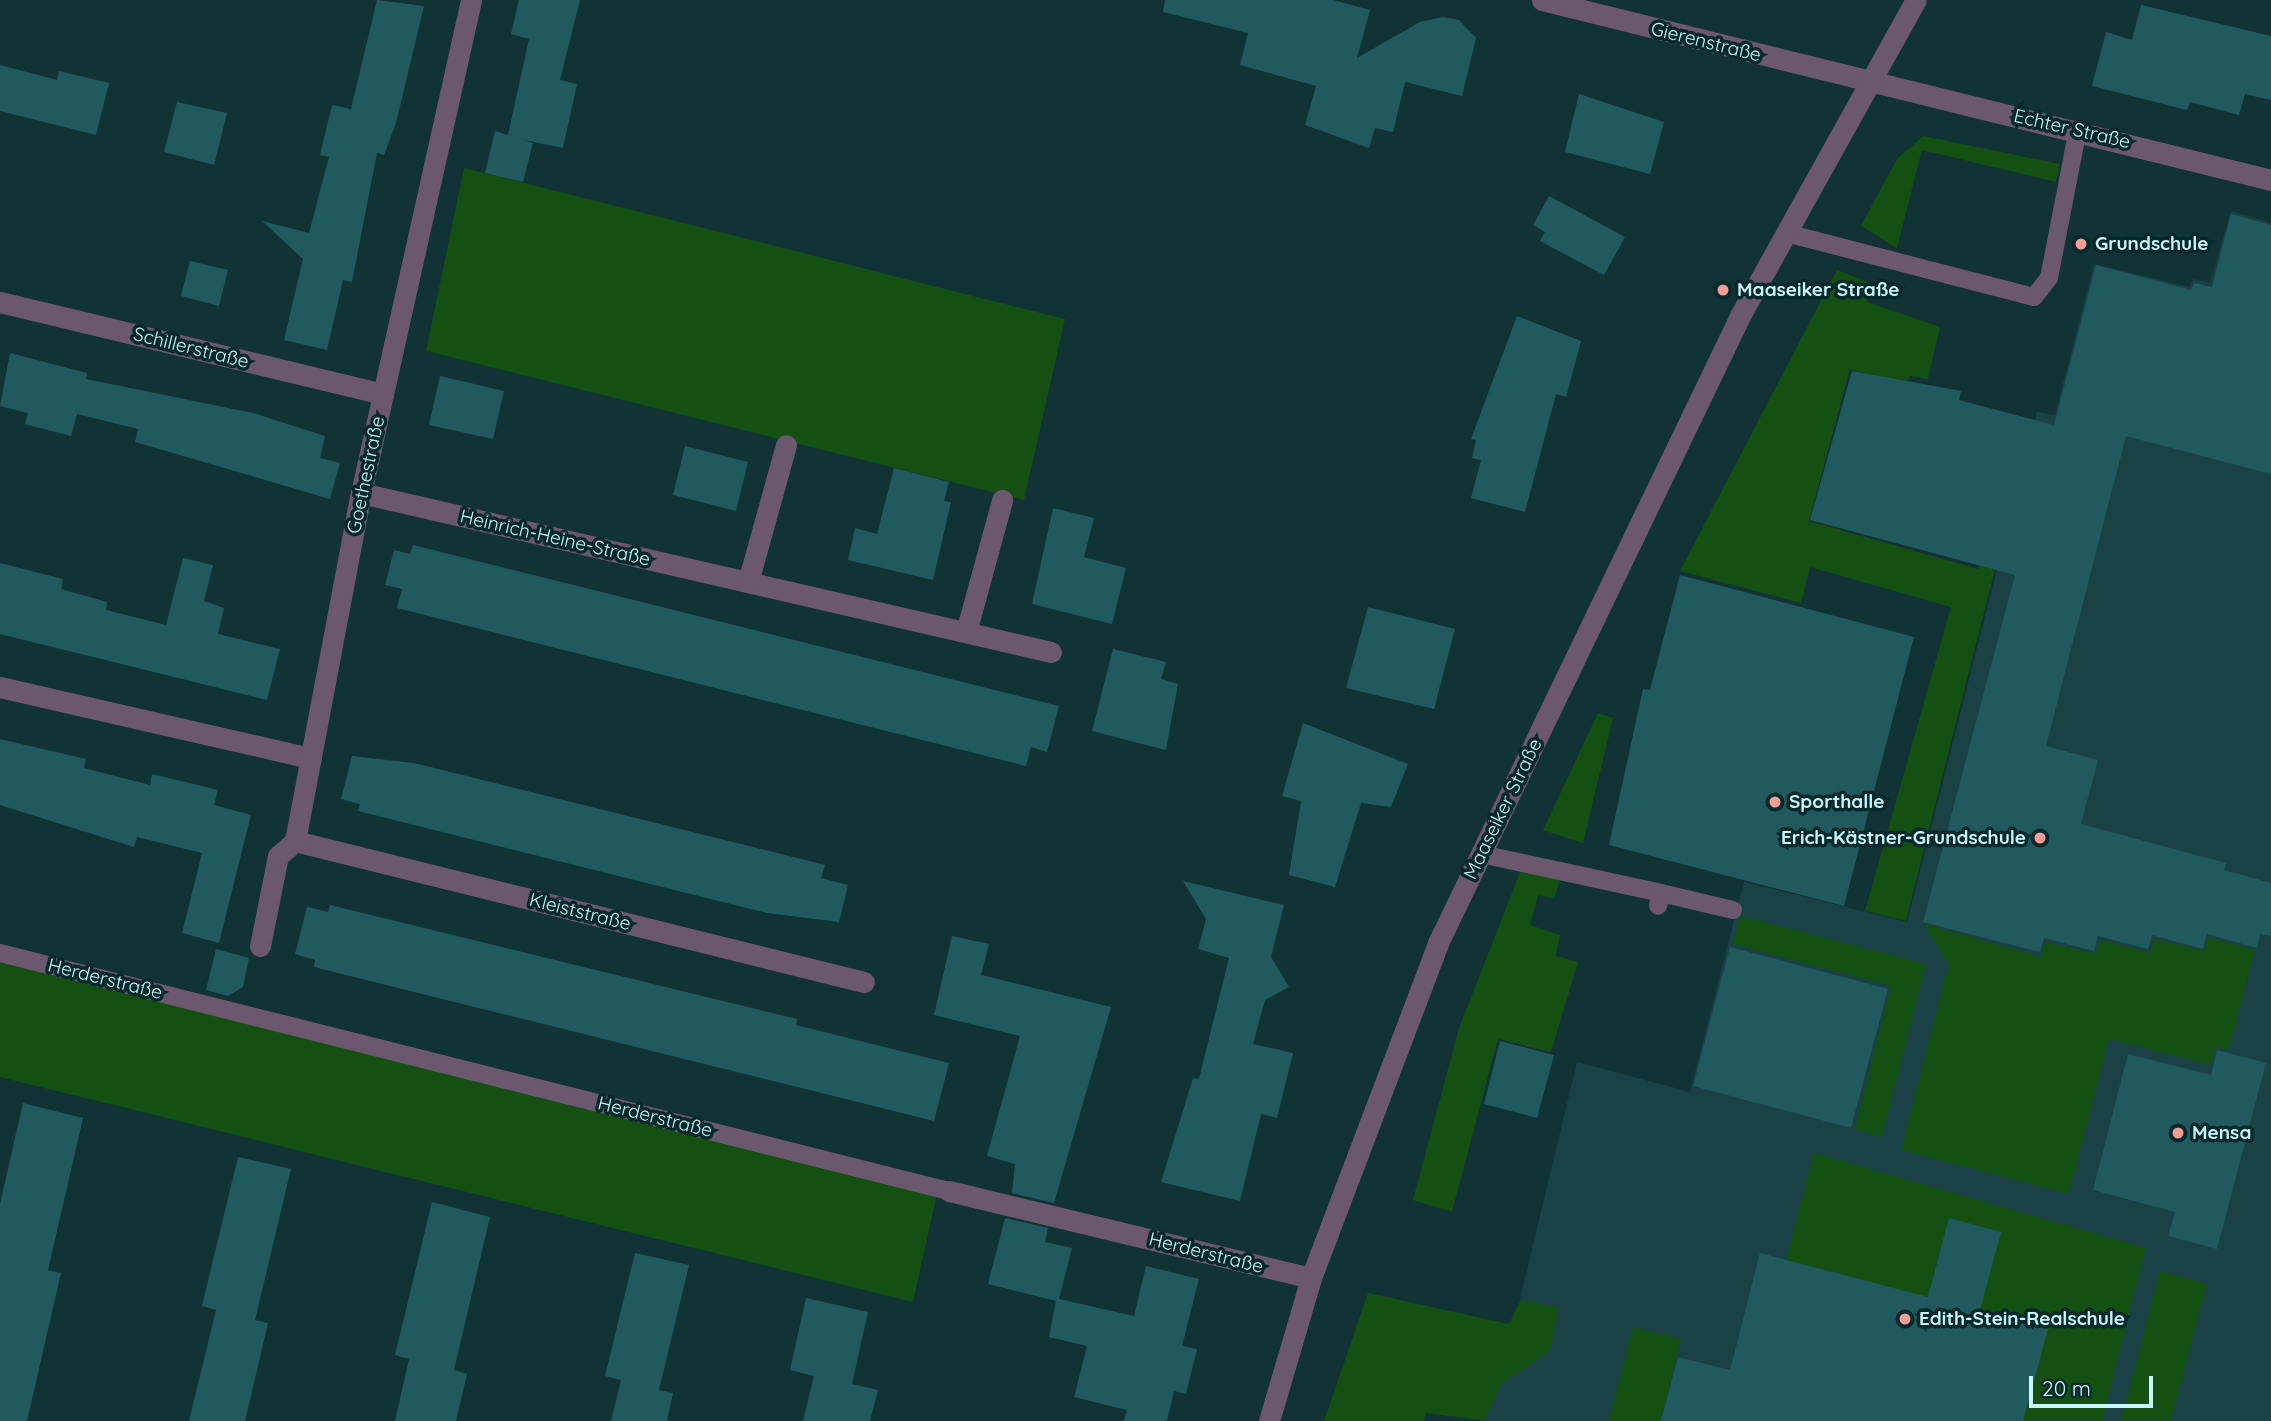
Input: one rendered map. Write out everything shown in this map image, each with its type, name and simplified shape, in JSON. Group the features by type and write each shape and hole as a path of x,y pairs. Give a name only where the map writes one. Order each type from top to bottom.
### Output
{"street":[{"name":"Goethestraße","path":"260,946 278,856 295,841 361,493 471,0"},
{"name":"Gierenstraße","path":"1542,0 1871,84"},
{"name":"Maaseiker Straße","path":"1269,1421 1311,1279 1438,943 1741,314 1790,234 1916,0"},
{"name":"Echter Straße","path":"1871,84 2078,129 2271,180"},
{"name":"Schillerstraße","path":"0,302 383,394"},
{"path":"748,582 786,445"},
{"name":"Heinrich-Heine-Straße","path":"361,493 1051,652"},
{"path":"966,632 1002,500"},
{"path":"0,687 311,758"},
{"name":"Kleiststraße","path":"295,841 864,982"},
{"name":"Herderstraße","path":"949,1191 1311,1279"}],"lane":[{"path":"1790,234 2034,297 2049,278 2078,129"},
{"path":"1481,854 1659,900 1733,910"},
{"name":"Herderstraße","path":"0,953 949,1191"}],"shaded area":[{"path":"2231,211 2271,223 2271,1421 1484,1421 1499,1385 1557,1309 1520,1299 1577,1062 1690,1092 1744,882 1907,922 2037,412 2055,415 2094,264 2190,287 2193,279 2210,283"}],"green space":[{"path":"1923,136 2060,164 2056,182 1922,150 1897,248 1861,226 1897,159"},
{"path":"464,168 1065,319 1024,500 426,351"},
{"path":"1837,270 1873,284 1867,302 1940,327 1928,379 1910,376 1906,384 1850,369 1809,521 1978,569 2017,419 2032,423 1906,921 1865,911 1951,607 1810,567 1801,603 1680,571"},
{"path":"1598,713 1613,718 1583,843 1543,830"},
{"path":"1523,865 1561,877 1554,899 1538,895 1530,925 1560,935 1556,956 1578,962 1551,1052 1498,1039 1452,1212 1413,1200 1459,1028"},
{"path":"1740,916 1926,964 1882,1137 1855,1129 1891,986 1733,944"},
{"path":"1924,924 2041,957 2046,942 2096,954 2100,940 2150,953 2154,939 2204,951 2208,937 2255,950 2229,1050 2216,1047 2211,1065 2109,1039 2069,1194 1901,1150 1949,964"},
{"path":"0,962 937,1194 913,1302 0,1077"},
{"path":"1814,1153 2146,1248 2102,1421 2023,1421 2048,1329 1980,1310 2000,1232 1949,1218 1928,1297 1810,1266 1770,1322"},
{"path":"2160,1271 2207,1284 2171,1421 2121,1421"},
{"path":"1368,1293 1509,1324 1521,1299 1559,1308 1550,1351 1501,1384 1485,1421 1426,1413 1424,1421 1324,1421"},
{"path":"1633,1327 1681,1339 1661,1421 1609,1421"}],"building":[{"path":"377,0 424,6 396,123 384,155 377,153 352,282 343,280 327,350 284,340 303,259 262,221 309,233 329,157 320,155 332,105 351,109"},
{"path":"519,0 580,0 560,80 577,84 563,148 524,140 533,143 523,182 485,173 495,131 508,135 529,39 511,34"},
{"path":"1165,0 1333,0 1370,10 1357,58 1420,22 1443,17 1459,20 1476,38 1462,96 1405,82 1393,132 1375,128 1369,148 1305,125 1316,86 1240,65 1248,33 1163,12"},
{"path":"2141,5 2271,36 2271,100 2245,94 2239,115 2190,102 2187,110 2092,86 2106,32 2132,40"},
{"path":"0,65 57,80 59,71 109,83 96,135 0,111"},
{"path":"1579,94 1664,122 1650,174 1565,152"},
{"path":"177,102 227,113 214,165 164,152"},
{"path":"1549,196 1625,237 1604,275 1540,241 1545,232 1533,225"},
{"path":"2231,214 2271,225 2271,474 2126,436 2046,746 2098,760 2081,824 2226,863 2224,870 2271,883 2271,936 2260,934 2257,948 2207,934 2203,949 2152,935 2148,949 2098,936 2094,951 2044,938 2040,952 1923,922 2015,575 1810,520 1852,371 1961,391 1959,400 2054,425 2096,265 2191,290 2194,283 2212,287"},
{"path":"190,261 228,270 219,306 181,296"},
{"path":"1517,316 1581,341 1566,397 1556,394 1525,512 1471,498 1481,460 1472,458 1476,440 1471,439"},
{"path":"10,353 87,373 86,379 253,413 325,436 320,458 340,463 330,499 135,442 138,429 77,414 71,436 25,424 28,413 0,406"},
{"path":"440,376 504,391 493,439 429,425"},
{"path":"685,446 748,462 736,511 673,495"},
{"path":"894,468 949,482 944,501 951,502 933,580 848,560 855,528 877,534"},
{"path":"1053,508 1094,518 1084,557 1126,568 1112,624 1032,604"},
{"path":"413,545 1059,706 1047,752 1031,747 1026,766 397,608 402,589 385,585 394,550 410,554"},
{"path":"183,558 213,565 204,601 224,608 218,634 280,649 267,700 0,634 0,563 63,579 61,589 107,602 106,610 166,625"},
{"name":"Sporthalle","path":"1680,575 1914,637 1844,906 1609,845 1643,689 1650,690"},
{"path":"1368,607 1455,629 1434,709 1346,688"},
{"path":"1113,649 1166,662 1161,679 1178,684 1166,750 1092,731"},
{"path":"1303,723 1408,764 1391,807 1361,803 1335,887 1289,875 1301,801 1282,796"},
{"path":"0,739 86,759 84,768 150,785 152,774 218,790 214,805 251,815 219,943 182,933 202,853 137,837 134,847 0,805"},
{"path":"352,756 414,763 825,865 821,878 848,885 839,922 767,913 358,811 360,804 341,799"},
{"path":"1183,881 1284,905 1271,957 1289,987 1265,1000 1253,1044 1293,1053 1277,1118 1261,1114 1240,1201 1161,1182 1193,1078 1199,1079 1229,958 1198,949 1206,919"},
{"path":"330,905 797,1019 796,1025 949,1063 934,1121 314,967 315,960 295,954 307,907 328,912"},
{"path":"952,936 989,944 981,975 1111,1007 1054,1203 1012,1193 1015,1164 987,1156 1020,1036 934,1015"},
{"path":"1730,947 1888,989 1851,1128 1693,1086"},
{"path":"216,949 249,958 243,987 228,996 206,990"},
{"path":"1500,1041 1554,1055 1537,1118 1484,1104"},
{"name":"Mensa","path":"2217,1050 2266,1063 2217,1249 2168,1236 2175,1212 2093,1190 2128,1054 2211,1075"},
{"path":"23,1103 83,1118 48,1270 61,1273 27,1421 0,1421 0,1204"},
{"path":"238,1157 291,1169 255,1320 268,1323 245,1421 189,1421 216,1310 202,1306"},
{"path":"432,1202 490,1217 454,1370 467,1374 456,1421 395,1421 409,1359 395,1355"},
{"path":"1005,1218 1048,1228 1045,1242 1072,1248 1059,1299 1134,1316 1146,1266 1199,1279 1182,1346 1197,1349 1186,1394 1174,1391 1167,1421 1124,1421 1127,1410 1074,1397 1087,1346 1049,1337 1056,1301 988,1284"},
{"name":"Edith-Stein-Realschule","path":"1949,1218 2001,1232 1980,1310 2048,1329 2023,1421 1661,1421 1678,1357 1730,1370 1760,1253 1928,1297"},
{"path":"635,1253 689,1265 659,1390 673,1393 667,1421 611,1421 621,1380 605,1376"},
{"path":"806,1298 868,1312 852,1384 878,1390 870,1421 803,1421 814,1376 790,1370"}],"place":[{"name":"Grundschule","path":"2081,244"},
{"name":"Maaseiker Straße","path":"1723,290"},
{"name":"Sporthalle","path":"1775,802"},
{"name":"Erich-Kästner-Grundschule","path":"2040,838"},
{"name":"Mensa","path":"2178,1133"},
{"name":"Edith-Stein-Realschule","path":"1905,1319"}]}
